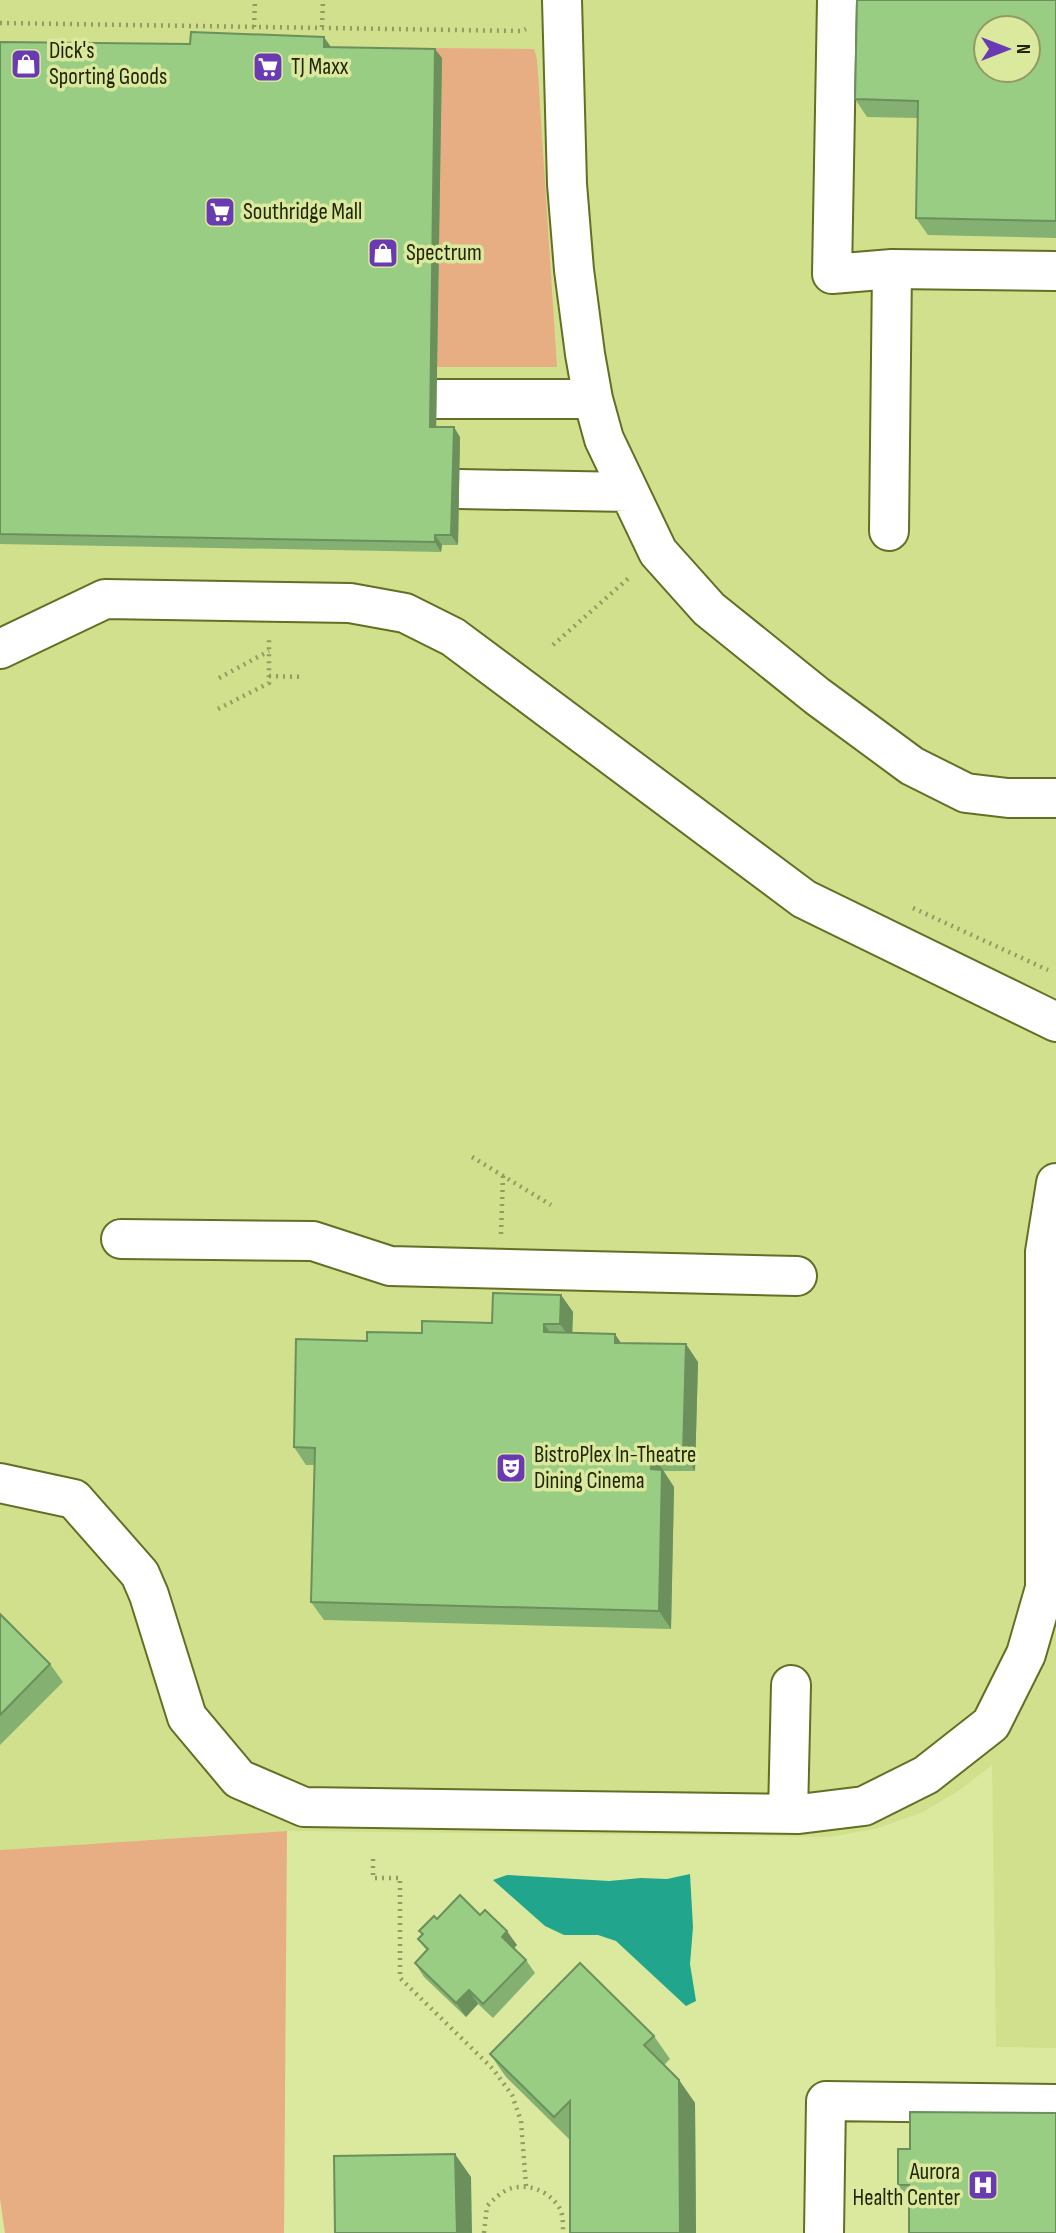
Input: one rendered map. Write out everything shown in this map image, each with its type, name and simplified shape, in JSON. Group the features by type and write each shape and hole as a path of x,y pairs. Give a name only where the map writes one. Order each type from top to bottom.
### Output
{"street":[{"path":"837,0 832,274 892,270 1056,271"},
{"path":"562,6 567,184 584,354 604,439 658,552 709,609 817,696 912,766 967,793 1009,798 1056,799"},
{"path":"889,531 892,270"},
{"path":"437,399 593,399"},
{"path":"459,489 629,492"},
{"path":"0,649 105,598 350,603 405,613 453,637 804,899 1056,1022"},
{"path":"0,1483 74,1499 140,1574 187,1717 239,1779 304,1807 788,1814 864,1806 926,1775 991,1724 1026,1654 1045,1587 1050,1375 1045,1252 1056,1183"},
{"path":"121,1239 313,1241 390,1266 797,1276"},
{"path":"788,1814 791,1685"},
{"path":"824,2233 827,2101 1056,2104"}],"path":[{"path":"254,27 255,0"},
{"path":"323,0 323,27"},
{"path":"0,23 522,31 562,6"},
{"path":"553,645 628,579"},
{"path":"218,709 269,683 269,633"},
{"path":"219,678 269,651"},
{"path":"269,676 304,677"},
{"path":"911,907 1048,970"},
{"path":"472,1157 551,1205"},
{"path":"501,1244 503,1176"},
{"path":"373,1859 373,1878 400,1878 400,1978 493,2069 512,2095 521,2121 526,2186"},
{"path":"484,2233 487,2206 499,2194 511,2188 526,2186 550,2196 562,2212 563,2233"}],"shaded area":[{"path":"0,0 1056,0 1056,2048 996,2047 992,1765 960,1790 923,1812 875,1829 830,1837 287,1831 0,1850"},
{"path":"331,47 534,49 537,59 557,367 437,367 442,58 331,56"},
{"path":"287,1831 284,2233 5,2233 0,2199 0,1850"}],"water":[{"path":"690,1874 693,1927 690,1964 696,2001 686,2006 616,1941 598,1935 564,1935 545,1926 493,1880 507,1875 609,1881 667,1879"}],"building":[{"path":"857,0 1056,0 1056,221 916,218 918,101 855,99"},
{"name":"Southridge Mall","path":"191,32 324,37 324,47 435,49 430,427 454,427 451,535 435,535 435,542 0,534 0,42 190,44"},
{"name":"BistroPlex In-Theatre Dining Cinema","path":"493,1293 561,1295 560,1324 544,1324 544,1332 615,1334 615,1343 686,1344 683,1454 652,1453 651,1469 662,1470 659,1611 311,1602 315,1448 294,1447 296,1339 367,1341 367,1332 422,1333 422,1321 492,1323"},
{"path":"0,1614 50,1664 0,1715"},
{"path":"460,1895 480,1915 485,1910 507,1931 502,1937 526,1960 483,2004 469,1990 456,2003 415,1963 428,1949 418,1939 423,1934 419,1931 434,1916 437,1919"},
{"path":"580,1963 654,2036 644,2045 679,2080 680,2233 570,2233 570,2101 554,2117 490,2054"},
{"name":"Aurora Health Center","path":"910,2112 1056,2113 1056,2233 909,2233 909,2185 898,2185 898,2149 910,2149"},
{"path":"455,2154 457,2233 335,2233 334,2156"}],"place":[{"name":"Dick's Sporting Goods","path":"26,64"},
{"name":"TJ Maxx","path":"268,67"},
{"name":"Southridge Mall","path":"220,212"},
{"name":"Spectrum","path":"383,253"},
{"name":"BistroPlex In-Theatre Dining Cinema","path":"511,1468"},
{"name":"Aurora Health Center","path":"983,2185"}]}
